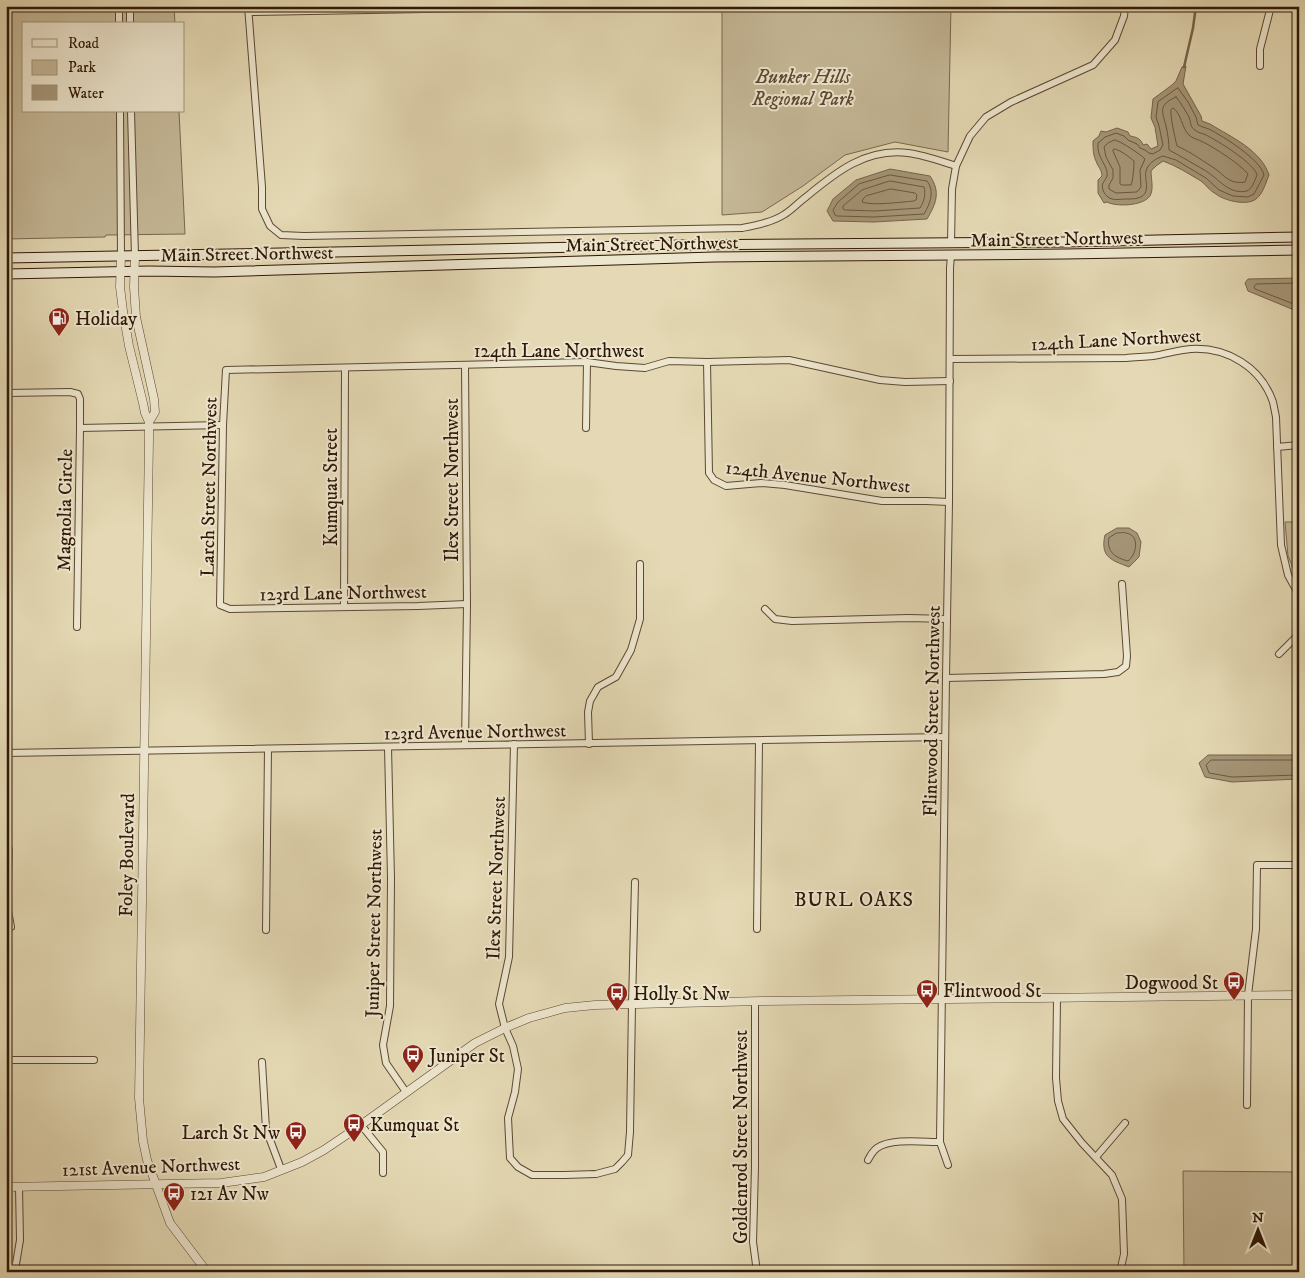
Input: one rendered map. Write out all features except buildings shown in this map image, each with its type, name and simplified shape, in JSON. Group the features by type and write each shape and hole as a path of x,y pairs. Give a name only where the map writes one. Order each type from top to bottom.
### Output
{"main road":[{"name":"Main Street Northwest","path":"6,258 234,255 586,246 1065,242 1299,237"},
{"name":"Main Street Northwest","path":"6,274 221,272 714,257 1299,250"}],"street":[{"path":"119,6 119,22"},
{"path":"130,6 130,22"},
{"path":"595,6 248,9 262,187 262,209 270,226 281,235 294,236 742,228 762,224 785,214 840,170 867,158 889,153 908,153 956,166"},
{"path":"951,243 952,189 956,166 970,136 986,117 1011,102 1093,65 1115,40 1124,16 1125,6"},
{"path":"1260,66 1260,49 1271,6"},
{"path":"120,112 121,256"},
{"path":"131,112 135,256"},
{"name":"Flintwood Street Northwest","path":"948,1165 940,1142 951,255"},
{"name":"Foley Boulevard","path":"121,256 120,287 123,311 129,346 149,424 139,1098 143,1141 147,1160 170,1223 207,1272"},
{"name":"Foley Boulevard","path":"135,256 134,287 136,317 154,399 155,412 149,424"},
{"name":"124th Lane Northwest","path":"950,359 1126,358 1152,356 1188,349 1202,349 1218,351 1244,362 1262,380 1273,402 1276,417 1280,545 1288,575 1299,595"},
{"name":"124th Lane Northwest","path":"226,370 587,362 644,368 669,361 789,360 880,380 905,382 950,381"},
{"path":"586,428 587,362"},
{"name":"124th Avenue Northwest","path":"707,362 709,473 714,480 726,486 761,483 785,485 882,501 949,502"},
{"name":"Ilex Street Northwest","path":"465,745 467,604 466,365"},
{"name":"Kumquat Street","path":"344,607 345,368"},
{"name":"Larch Street Northwest","path":"220,605 223,425 226,370"},
{"name":"Magnolia Circle","path":"6,394 70,392 78,394 80,428 77,627"},
{"path":"80,428 149,424 223,425"},
{"path":"1277,448 1299,445"},
{"path":"589,744 588,712 590,701 598,687 616,676 631,650 640,619 640,564"},
{"path":"946,678 1104,674 1118,672 1126,666 1127,656 1122,584"},
{"name":"123rd Lane Northwest","path":"220,605 230,609 467,604"},
{"path":"765,609 775,620 792,621 947,619"},
{"path":"1280,654 1299,634"},
{"name":"123rd Avenue Northwest","path":"6,753 945,737"},
{"path":"757,929 759,741"},
{"name":"Ilex Street Northwest","path":"514,744 509,957 499,1004 505,1028 513,1046 518,1069 515,1092 508,1118 510,1158 518,1167 532,1175 596,1174 615,1169 628,1155 632,1004"},
{"name":"Juniper Street Northwest","path":"388,747 391,878 390,1006 383,1045 386,1063 406,1092"},
{"path":"266,930 268,749"},
{"path":"6,831 9,851 7,905 9,927"},
{"path":"1247,1106 1248,995 1256,929 1257,865 1299,864"},
{"path":"632,1004 635,882"},
{"name":"121st Avenue Northwest","path":"6,1187 221,1183 264,1177 302,1162 324,1150 475,1043 529,1018 565,1008 632,1004 1299,995"},
{"path":"1057,999 1056,1078 1062,1119 1112,1175 1122,1199 1124,1254 1120,1272"},
{"name":"Goldenrod Street Northwest","path":"755,1002 753,1242 757,1272"},
{"path":"6,1060 94,1060"},
{"path":"262,1062 266,1129 281,1169"},
{"path":"1096,1157 1125,1123"},
{"path":"361,1125 383,1152 383,1173"},
{"path":"868,1160 877,1148 887,1144 940,1142"},
{"path":"10,1272 16,1264 20,1240 19,1187"}],"green space":[{"path":"6,6 174,6 175,22 22,22 22,112 179,112 185,234 6,239"},
{"name":"Bunker Hills Regional Park","path":"722,6 951,6 948,152 895,142 845,155 803,186 762,212 722,215"},
{"path":"1285,522 1299,522 1299,582 1288,556"},
{"path":"1183,1171 1299,1172 1299,1272 1184,1272"}],"water":[{"path":"1186,66 1183,84 1202,121 1236,139 1252,151 1265,166 1269,175 1261,194 1256,199 1247,202 1225,199 1201,181 1163,161 1151,171 1152,190 1147,199 1129,205 1104,203 1098,193 1098,180 1102,174 1094,156 1093,141 1099,136 1101,131 1106,132 1117,128 1128,132 1130,136 1141,141 1143,145 1147,144 1151,149 1158,146 1155,127 1151,118 1153,99 1176,81 1182,67"},
{"path":"890,169 930,176 935,187 936,198 927,219 874,222 833,221 827,211 833,199 856,180"},
{"path":"1299,278 1299,312 1248,291 1245,283 1248,279"},
{"path":"1117,528 1129,528 1137,533 1141,542 1139,557 1129,567 1108,557 1104,548 1105,535"},
{"path":"1208,755 1299,755 1299,779 1232,782 1205,777 1199,763"}],"waterway":[{"path":"1184,67 1196,6"}],"place":[{"name":"Holiday","path":"59,337"},
{"name":"Dogwood St","path":"1234,1001"},
{"name":"Flintwood St","path":"927,1009"},
{"name":"Holly St Nw","path":"617,1012"},
{"name":"Juniper St","path":"413,1074"},
{"name":"Kumquat St","path":"354,1143"},
{"name":"Larch St Nw","path":"296,1151"},
{"name":"121 Av Nw","path":"174,1212"}],"district":[{"name":"BURL OAKS","path":"854,899"}]}
